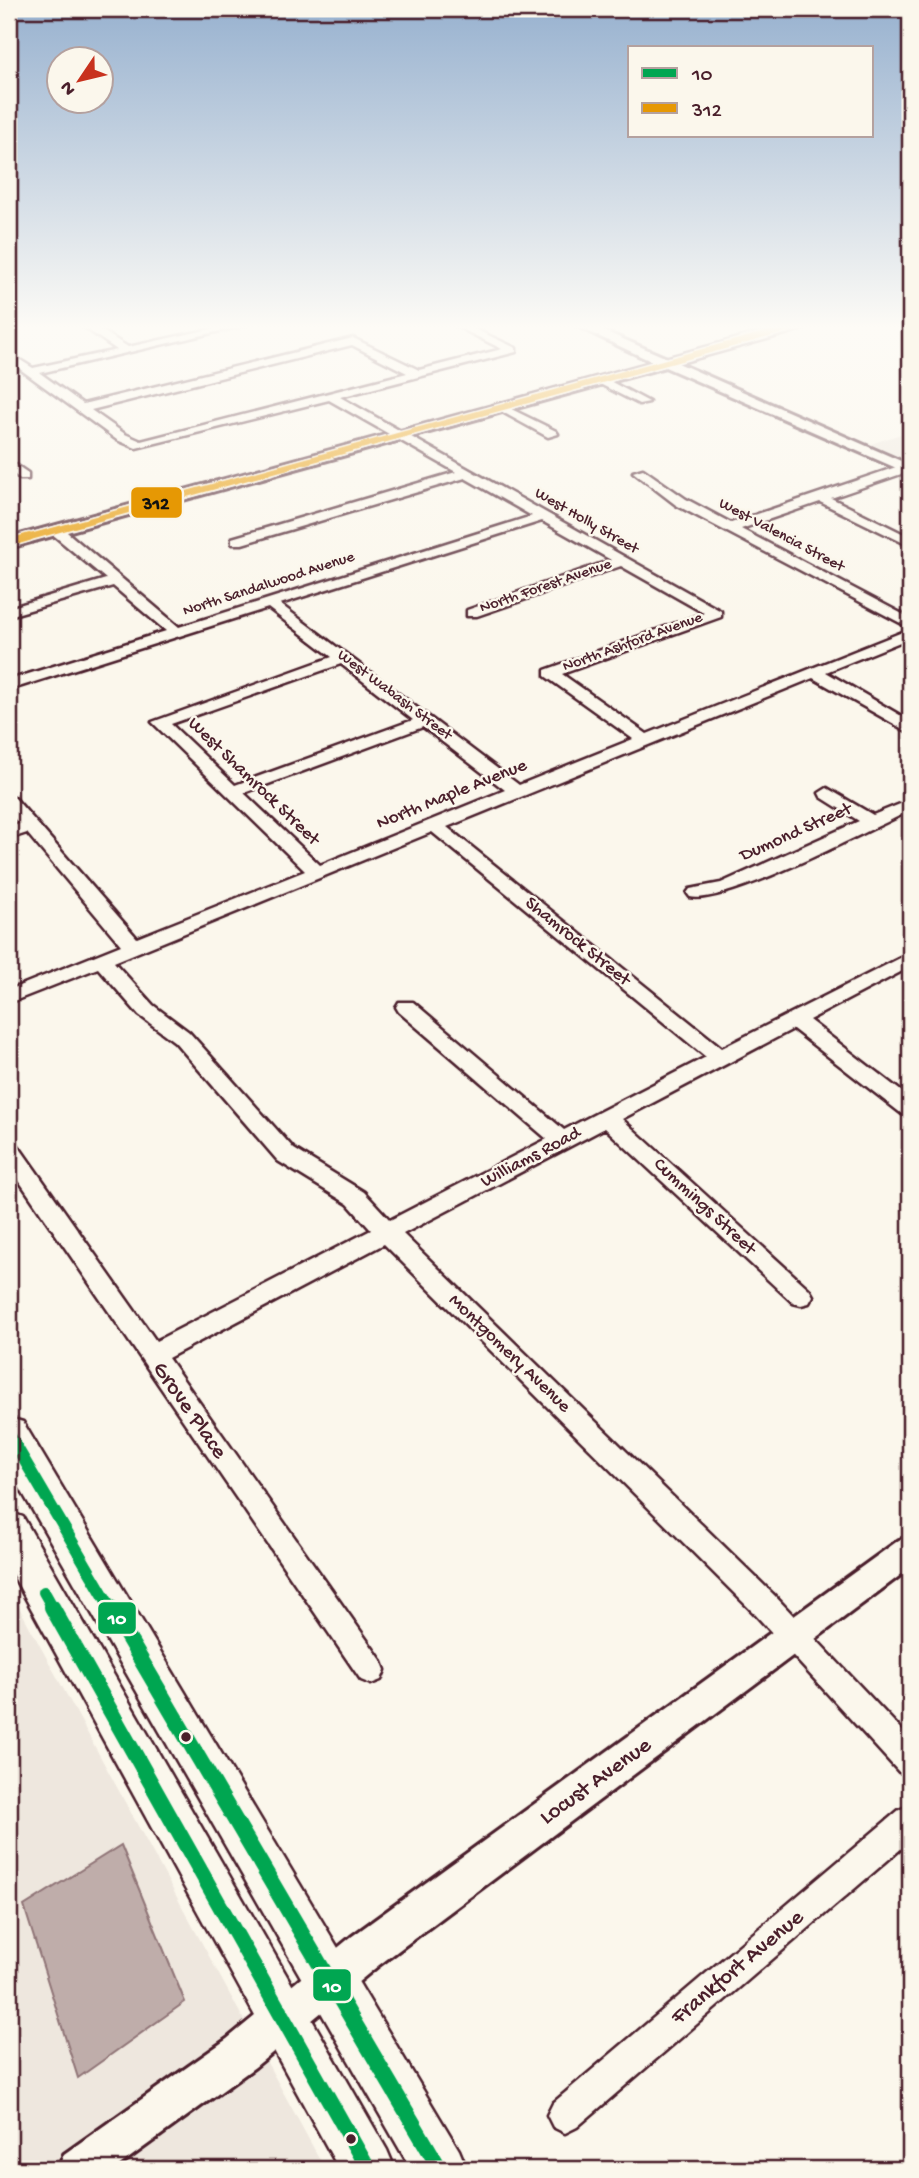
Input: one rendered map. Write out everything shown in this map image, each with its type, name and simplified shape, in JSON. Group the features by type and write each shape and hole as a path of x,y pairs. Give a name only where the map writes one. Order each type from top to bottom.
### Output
{"main road":[{"path":"9,1434 177,1722 333,1980 440,2169"},
{"path":"9,1530 368,2169"}],"street":[{"path":"107,427 129,443 140,445 213,427"},
{"name":"West Holly Street","path":"380,427 716,614"},
{"path":"9,543 429,427"},
{"path":"537,427 552,435"},
{"path":"816,427 908,469"},
{"path":"9,464 24,476 9,480"},
{"path":"730,528 908,469"},
{"name":"West Valencia Street","path":"639,472 681,502 910,624"},
{"path":"237,541 467,473"},
{"path":"820,497 910,542"},
{"name":"North Sandalwood Avenue","path":"9,685 541,517"},
{"path":"56,530 176,632"},
{"name":"North Forest Avenue","path":"472,612 619,562"},
{"path":"9,612 115,581"},
{"name":"West Wabash Street","path":"270,603 427,720 517,792"},
{"name":"North Ashford Avenue","path":"645,740 550,673 716,614"},
{"name":"North Maple Avenue","path":"9,997 910,633"},
{"name":"West Shamrock Street","path":"317,872 160,722 345,659"},
{"path":"814,672 910,728"},
{"path":"231,792 427,720"},
{"path":"827,793 871,822"},
{"path":"9,802 133,946"},
{"name":"Dumond Street","path":"696,893 726,887 910,805"},
{"name":"Shamrock Street","path":"434,825 721,1058"},
{"path":"9,834 30,826"},
{"name":"Montgomery Avenue","path":"101,959 146,1010 182,1037 286,1155 356,1198 421,1269 764,1604 910,1761"},
{"name":"Williams Road","path":"150,1356 389,1234 910,959"},
{"path":"406,1007 563,1141"},
{"path":"795,1020 910,1109"},
{"name":"Cummings Street","path":"607,1117 801,1296"},
{"name":"Grove Place","path":"9,1150 371,1670"},
{"name":"Locust Avenue","path":"79,2169 241,2053 365,1951 910,1550"},
{"name":"Frankfort Avenue","path":"565,2115 910,1821"}],"shaded area":[{"path":"910,431 910,462 871,444"},
{"path":"9,1589 325,2169 9,2169"},
{"path":"121,1845 185,2002 78,2078 24,1906"}],"transit line":[{"name":"312","path":"9,543 432,427"},
{"name":"10","path":"9,1434 440,2169"},
{"name":"10","path":"44,1592 368,2169"}]}
